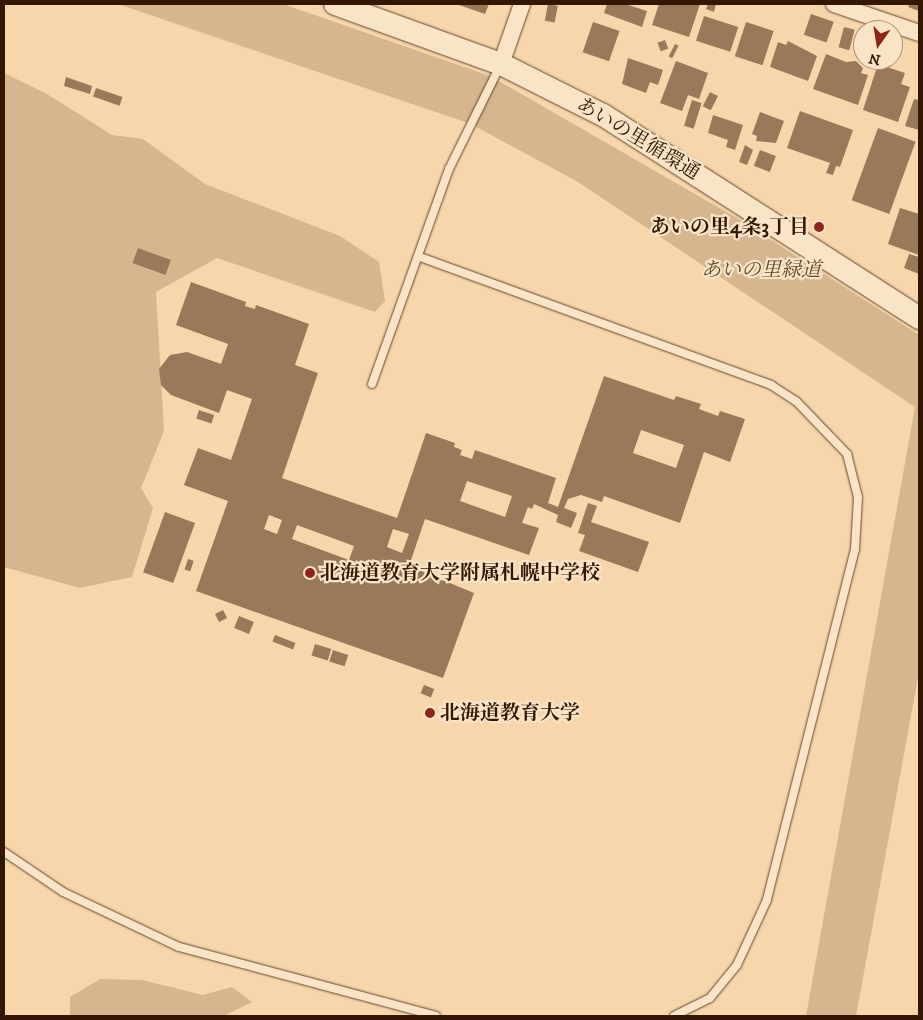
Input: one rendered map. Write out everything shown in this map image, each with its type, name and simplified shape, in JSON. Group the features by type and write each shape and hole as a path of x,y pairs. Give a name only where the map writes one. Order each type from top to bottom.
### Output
{"street":[{"name":"あいの里循環通","path":"335,4 501,64 603,115 919,318"},
{"path":"501,64 522,4"},
{"path":"834,4 919,33"}],"lane":[{"path":"372,384 420,257 449,169 501,64"},
{"path":"420,257 770,385 796,401 847,454 858,497 855,549 767,900 737,964 710,998 674,1016"},
{"path":"4,852 64,892 179,947 436,1016"}],"green space":[{"name":"あいの里緑道","path":"118,4 283,4 490,76 735,217 919,335 919,672 856,1016 806,1016 915,407 578,182 471,124"},
{"path":"4,73 47,94 112,135 143,139 205,184 340,236 379,262 385,301 375,312 217,258 156,292 164,431 141,488 153,508 132,577 80,588 4,567"},
{"path":"100,979 142,980 203,995 232,987 252,1002 224,1016 70,1016 70,997"}],"building":[{"path":"456,4 489,4 485,14"},
{"path":"548,4 558,6 555,23 545,21"},
{"path":"607,4 625,4 647,11 642,27 604,13"},
{"path":"659,4 700,4 689,37 652,25"},
{"path":"708,4 716,4 714,12 706,9"},
{"path":"910,4 919,4 919,11 908,7"},
{"path":"811,14 834,22 827,43 804,35"},
{"path":"704,16 738,27 730,52 696,41"},
{"path":"593,22 619,31 609,61 583,52"},
{"path":"746,22 774,31 762,65 735,56"},
{"path":"844,27 853,29 849,50 839,47"},
{"path":"665,40 668,48 661,51 658,43"},
{"path":"788,41 817,56 808,81 770,67 778,42 786,45"},
{"path":"675,44 679,46 672,58 669,56"},
{"path":"826,54 846,62 853,61 853,70 862,70 861,73 868,75 858,105 813,89"},
{"path":"628,58 663,70 658,85 650,82 646,93 622,84"},
{"path":"676,61 708,73 699,99 688,95 682,111 660,103"},
{"path":"876,70 896,70 905,73 901,84 910,87 898,122 863,110"},
{"path":"66,77 92,86 90,94 64,86"},
{"path":"96,88 122,97 120,106 93,97"},
{"path":"710,92 718,96 711,110 703,106"},
{"path":"914,99 919,100 919,130 905,126"},
{"path":"692,100 702,103 694,129 684,126"},
{"path":"800,111 853,130 840,167 836,166 833,175 826,173 830,163 787,148"},
{"path":"760,112 784,121 776,143 756,141 757,136 752,134"},
{"path":"713,115 743,125 735,150 726,147 728,140 708,133"},
{"path":"878,128 916,142 889,214 852,200"},
{"path":"745,145 753,150 747,165 739,162"},
{"path":"760,150 776,156 770,172 754,166"},
{"path":"900,208 919,214 919,255 888,244"},
{"path":"138,248 171,260 165,275 133,263"},
{"path":"909,254 919,257 919,274 904,268"},
{"path":"191,282 246,302 245,306 255,309 256,305 309,324 295,365 318,373 282,478 397,518 426,433 455,443 454,447 462,450 460,455 472,459 475,450 556,478 548,503 558,507 604,376 674,400 676,396 701,404 699,409 718,416 720,411 745,419 730,462 704,452 680,523 604,496 602,502 581,495 568,499 564,508 577,513 571,528 556,522 558,515 534,504 532,509 528,507 522,523 539,528 529,555 425,519 409,566 474,593 443,678 196,591 228,501 184,485 198,448 231,460 252,399 227,390 219,413 171,395 161,385 159,369 170,355 187,352 221,364 228,344 176,325","holes":["641,430 684,445 676,468 633,453","467,481 512,496 505,517 460,501","269,515 282,520 277,534 264,529","297,525 354,546 349,560 292,539","393,529 409,534 402,553 387,547"]},
{"path":"199,410 214,415 211,424 196,419"},
{"path":"588,503 597,506 591,522 649,542 638,572 579,551 585,535 578,533"},
{"path":"165,512 195,523 173,583 143,572"},
{"path":"188,559 194,561 190,571 185,569"},
{"path":"223,610 227,618 219,622 215,614"},
{"path":"239,616 254,622 249,634 234,628"},
{"path":"275,635 296,643 293,649 272,642"},
{"path":"315,644 331,649 328,660 311,655"},
{"path":"333,650 348,655 345,666 329,661"},
{"path":"424,685 434,689 431,697 421,693"}],"place":[{"name":"あいの里4条3丁目","path":"819,227"},
{"name":"北海道教育大学附属札幌中学校","path":"310,573"},
{"name":"北海道教育大学","path":"430,713"}]}
